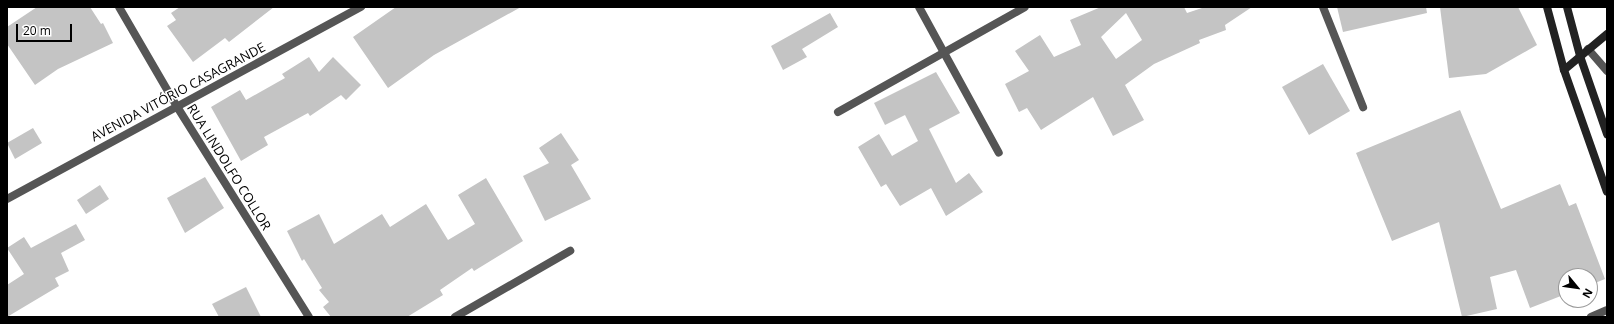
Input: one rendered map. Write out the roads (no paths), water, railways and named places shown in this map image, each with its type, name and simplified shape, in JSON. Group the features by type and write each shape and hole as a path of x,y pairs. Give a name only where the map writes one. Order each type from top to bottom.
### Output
{"main road":[{"path":"1547,7 1564,70 1607,192"},
{"path":"1567,7 1580,56 1607,134"},
{"path":"1564,70 1607,34"}],"street":[{"name":"RUA LINDOLFO COLLOR","path":"119,7 176,105 310,317"},
{"name":"AVENIDA VITÓRIO CASAGRANDE","path":"7,199 176,105 361,7"},
{"path":"919,7 999,153"},
{"path":"838,112 1025,7"},
{"path":"1323,7 1362,107"},
{"path":"1588,50 1607,70"},
{"path":"455,317 570,251"},
{"path":"1591,317 1607,310"}]}
